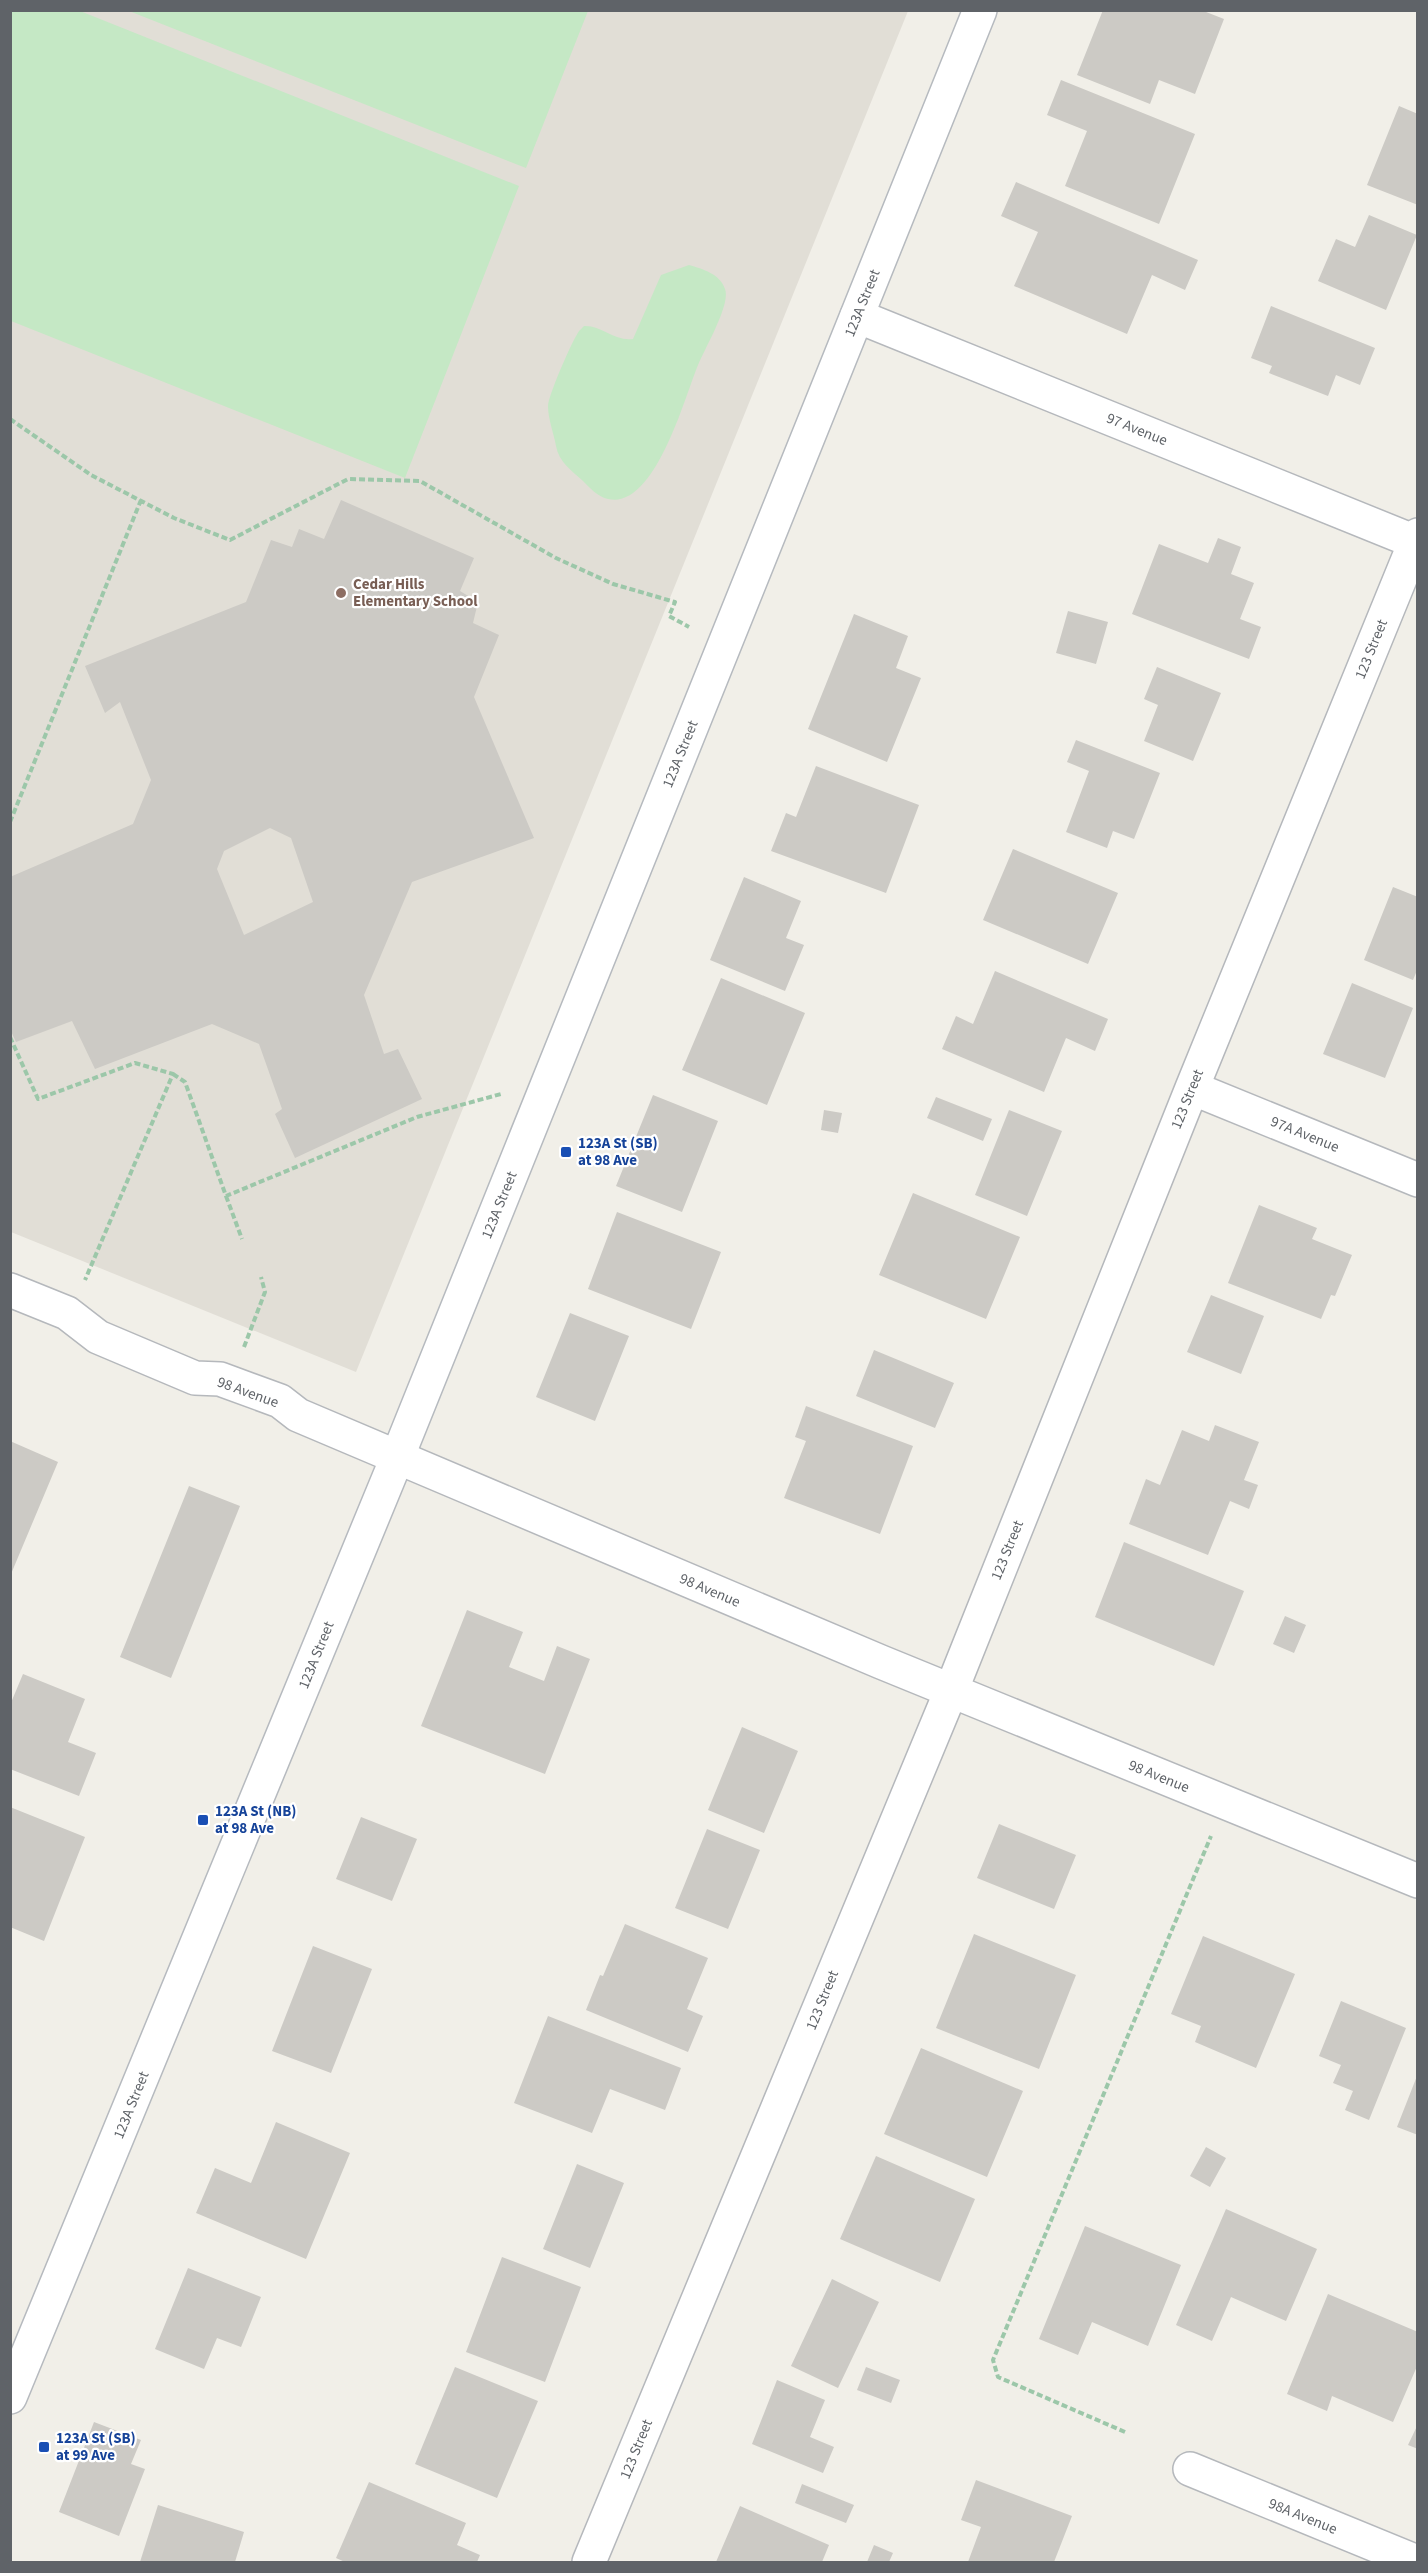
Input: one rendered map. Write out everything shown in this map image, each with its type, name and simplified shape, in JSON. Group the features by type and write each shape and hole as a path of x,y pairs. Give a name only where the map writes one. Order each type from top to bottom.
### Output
{"street":[{"name":"123A Street","path":"10,2397 397,1458 980,10"},
{"name":"97 Avenue","path":"857,316 1417,540"},
{"name":"123 Street","path":"589,2562 951,1691 1191,1088 1417,540"},
{"name":"97A Avenue","path":"1191,1088 1418,1180"},
{"name":"98 Avenue","path":"10,1290 67,1313 98,1337 195,1378 220,1379 280,1401 298,1414 397,1458 951,1691 1418,1881"},
{"name":"98A Avenue","path":"1190,2469 1417,2562"}],"path":[{"path":"10,419 91,475 174,518 230,540 348,479 420,481 556,558 613,584 675,602 669,616 689,627"},
{"path":"10,822 141,500"},
{"path":"10,1037 38,1099 135,1063 173,1074 185,1082 242,1239"},
{"path":"84,1281 173,1074"},
{"path":"226,1196 417,1117 501,1094"},
{"path":"244,1347 265,1292 261,1277"},
{"path":"1125,2432 998,2377 993,2360 1213,1831"}],"shaded area":[{"name":"Cedar Hills Elementary School","path":"10,11 908,11 356,1372 11,1232"}],"green space":[{"path":"10,11 80,11 519,186 405,478 11,321"},
{"path":"129,11 588,11 526,168"},
{"path":"689,265 710,273 723,284 726,296 721,315 698,365 666,448 654,470 640,487 625,498 604,498 591,489 560,457 548,411 552,391 571,346 584,326 590,326 621,338 633,339 661,275"}],"building":[{"path":"1103,10 1201,10 1224,19 1195,94 1159,80 1150,104 1077,75"},
{"path":"1061,80 1195,134 1159,224 1065,186 1087,131 1047,115"},
{"path":"1399,106 1418,114 1418,205 1367,185"},
{"path":"1016,182 1198,260 1185,290 1152,275 1127,334 1014,286 1038,232 1001,216"},
{"path":"1369,215 1417,235 1386,310 1318,281 1336,239 1355,247"},
{"path":"1271,306 1375,348 1360,385 1336,375 1328,396 1269,373 1272,366 1251,358"},
{"path":"341,500 474,558 460,591 478,602 473,623 499,635 474,697 534,838 412,882 364,995 384,1054 398,1049 422,1099 295,1158 275,1114 282,1109 259,1044 212,1024 95,1069 72,1021 16,1042 10,1029 10,877 133,824 151,780 120,702 105,713 85,666 246,602 271,540 292,547 299,529 324,539","holes":["270,828 291,838 313,902 244,935 217,869 224,851"]},
{"path":"1218,538 1241,547 1231,574 1254,583 1240,619 1261,627 1249,659 1132,614 1159,544 1208,563"},
{"path":"1068,611 1108,622 1096,664 1056,653"},
{"path":"854,614 908,636 896,668 921,678 887,762 808,729"},
{"path":"1157,667 1221,693 1193,761 1144,741 1158,705 1144,699"},
{"path":"1076,740 1160,773 1134,839 1113,831 1107,848 1066,832 1089,771 1067,762"},
{"path":"816,766 919,805 886,893 771,851 786,813 796,817"},
{"path":"1013,849 1118,893 1088,964 983,920"},
{"path":"744,877 801,901 786,938 804,945 785,991 710,960"},
{"path":"1393,887 1418,897 1418,968 1413,980 1364,960"},
{"path":"995,971 1108,1019 1095,1051 1066,1038 1044,1092 942,1049 956,1016 973,1024"},
{"path":"721,978 805,1013 767,1105 682,1070"},
{"path":"1352,983 1413,1008 1385,1078 1323,1054"},
{"path":"653,1095 718,1121 682,1212 616,1186"},
{"path":"936,1097 992,1119 983,1141 927,1118"},
{"path":"824,1110 842,1113 838,1133 821,1130"},
{"path":"1009,1110 1062,1131 1027,1216 975,1195"},
{"path":"913,1193 1020,1237 986,1319 879,1275"},
{"path":"1259,1205 1317,1228 1312,1239 1352,1255 1335,1296 1331,1295 1321,1319 1228,1283"},
{"path":"617,1212 721,1252 691,1329 588,1289"},
{"path":"1211,1295 1264,1316 1241,1374 1187,1352"},
{"path":"570,1313 629,1336 595,1421 536,1397"},
{"path":"874,1350 954,1383 935,1428 856,1396"},
{"path":"806,1406 913,1446 880,1534 784,1498 806,1441 795,1437"},
{"path":"1215,1425 1259,1442 1244,1480 1258,1485 1249,1509 1230,1501 1208,1555 1129,1524 1146,1479 1160,1485 1182,1430 1209,1441"},
{"path":"10,1441 58,1462 11,1574 10,1574"},
{"path":"189,1486 240,1506 171,1678 120,1657"},
{"path":"1124,1542 1244,1591 1214,1666 1095,1617"},
{"path":"467,1610 523,1632 509,1667 544,1681 557,1646 590,1659 545,1774 421,1726"},
{"path":"1285,1616 1306,1625 1294,1653 1273,1644"},
{"path":"23,1674 85,1699 68,1742 96,1753 79,1796 10,1769 10,1705"},
{"path":"742,1727 798,1751 764,1833 708,1810"},
{"path":"10,1807 85,1837 44,1941 10,1927"},
{"path":"361,1817 417,1839 392,1901 336,1879"},
{"path":"999,1824 1076,1855 1054,1909 977,1878"},
{"path":"707,1829 760,1850 728,1929 675,1908"},
{"path":"625,1924 708,1958 687,2009 703,2016 688,2052 586,2010"},
{"path":"974,1934 1076,1975 1039,2069 936,2028"},
{"path":"1203,1936 1295,1974 1256,2068 1195,2042 1201,2026 1171,2014"},
{"path":"313,1946 372,1969 331,2073 272,2051"},
{"path":"1341,2001 1406,2028 1369,2120 1345,2110 1353,2091 1333,2083 1341,2065 1319,2056"},
{"path":"548,2016 681,2068 665,2110 610,2089 592,2133 514,2103"},
{"path":"921,2048 1023,2091 987,2177 884,2134"},
{"path":"1418,2076 1418,2135 1397,2127"},
{"path":"276,2122 350,2153 306,2259 196,2213 215,2168 251,2183"},
{"path":"1206,2147 1226,2158 1210,2187 1190,2176"},
{"path":"876,2156 975,2199 940,2282 840,2239"},
{"path":"577,2164 624,2183 590,2268 543,2249"},
{"path":"1226,2209 1317,2249 1286,2321 1231,2297 1212,2341 1176,2325"},
{"path":"1085,2226 1181,2265 1148,2346 1092,2322 1078,2355 1039,2339"},
{"path":"502,2257 581,2287 545,2382 466,2352"},
{"path":"188,2268 261,2297 241,2347 217,2338 204,2369 155,2349"},
{"path":"832,2279 879,2302 838,2388 791,2366"},
{"path":"1328,2294 1418,2332 1418,2364 1393,2422 1332,2396 1327,2411 1287,2394"},
{"path":"455,2367 538,2401 497,2498 415,2464"},
{"path":"866,2367 900,2380 891,2403 857,2390"},
{"path":"777,2380 825,2400 810,2437 834,2447 823,2473 752,2444"},
{"path":"94,2422 141,2440 131,2464 145,2469 119,2536 59,2512"},
{"path":"1418,2424 1418,2449 1408,2445"},
{"path":"976,2480 1072,2516 1054,2562 968,2562 981,2527 961,2520"},
{"path":"369,2482 466,2523 457,2545 480,2555 477,2562 345,2562 336,2558"},
{"path":"802,2484 854,2505 846,2523 795,2503"},
{"path":"158,2505 244,2532 235,2562 140,2562"},
{"path":"740,2506 829,2545 822,2562 716,2562"},
{"path":"874,2545 893,2553 889,2562 867,2562"}],"place":[{"name":"Cedar Hills Elementary School","path":"341,593"},
{"name":"123A St (SB) at 98 Ave","path":"566,1152"},
{"name":"123A St (NB) at 98 Ave","path":"203,1820"},
{"name":"123A St (SB) at 99 Ave","path":"44,2447"}]}
